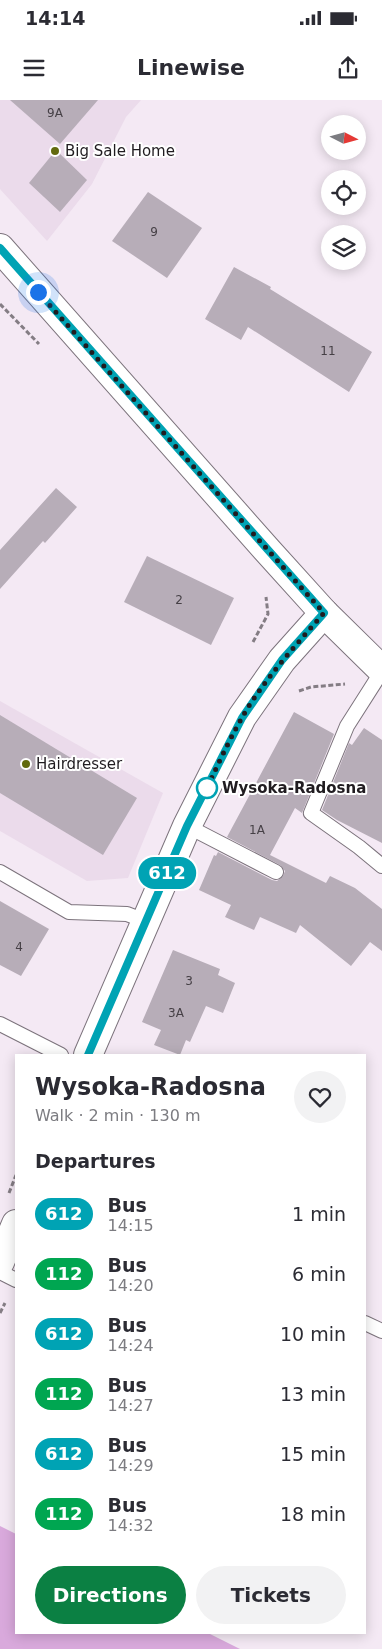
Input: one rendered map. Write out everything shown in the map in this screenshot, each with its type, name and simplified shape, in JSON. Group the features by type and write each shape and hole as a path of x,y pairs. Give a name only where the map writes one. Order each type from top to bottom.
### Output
{"street":[{"path":"0,248 324,613 378,677"},
{"path":"88,1054 187,826 247,709 282,660 324,613"},
{"path":"0,1262 15,1226"}],"lane":[{"path":"378,677 347,726 311,813 382,866"},
{"path":"187,826 276,872"},
{"path":"0,872 69,912 128,914 145,921"},
{"path":"0,1024 59,1054"},
{"path":"0,1272 15,1280"},
{"path":"366,1323 382,1331"}],"path":[{"path":"297,692 311,687 339,684 357,685 378,677"}],"shaded area":[{"name":"Big Sale Home","path":"0,100 141,100 126,117 92,184 47,241 0,189"},
{"path":"0,701 163,793 128,878 87,881 0,831"},
{"path":"0,1526 15,1534 15,1634 210,1634 240,1649 0,1649"}],"building":[{"path":"10,100 98,100 60,144"},
{"path":"56,150 87,180 60,212 29,183"},
{"path":"148,192 202,228 167,278 112,241"},
{"path":"234,267 271,287 270,289 372,352 349,392 248,327 241,340 205,319"},
{"path":"56,488 77,507 45,543 43,541 0,589 0,550"},
{"path":"147,556 234,598 211,645 124,602"},
{"path":"294,712 334,734 302,813 295,808 270,855 326,883 330,876 355,888 382,909 382,951 370,942 351,966 300,925 296,933 260,917 254,930 225,917 231,905 199,890 214,855 216,856 218,852 272,880 277,881 283,876 285,871 280,865 227,837"},
{"path":"0,715 137,798 103,855 0,793"},
{"path":"364,728 382,740 382,843 337,820 322,810 349,743 352,745"},
{"path":"0,901 49,929 21,976 0,965"},
{"path":"173,950 220,969 218,975 235,983 223,1013 206,1006 190,1042 186,1040 180,1054 154,1045 161,1030 142,1022"}],"bus line":[{"name":"612","path":"0,248 324,613 282,660 242,718 187,826 122,972 88,1054"}],"place":[{"name":"Big Sale Home","path":"55,151"},
{"name":"Hairdresser","path":"26,764"},
{"name":"Wysoka-Radosna","path":"207,788"}],"route":[{"path":"38,292 324,613 282,660 253,700 207,788"}]}
